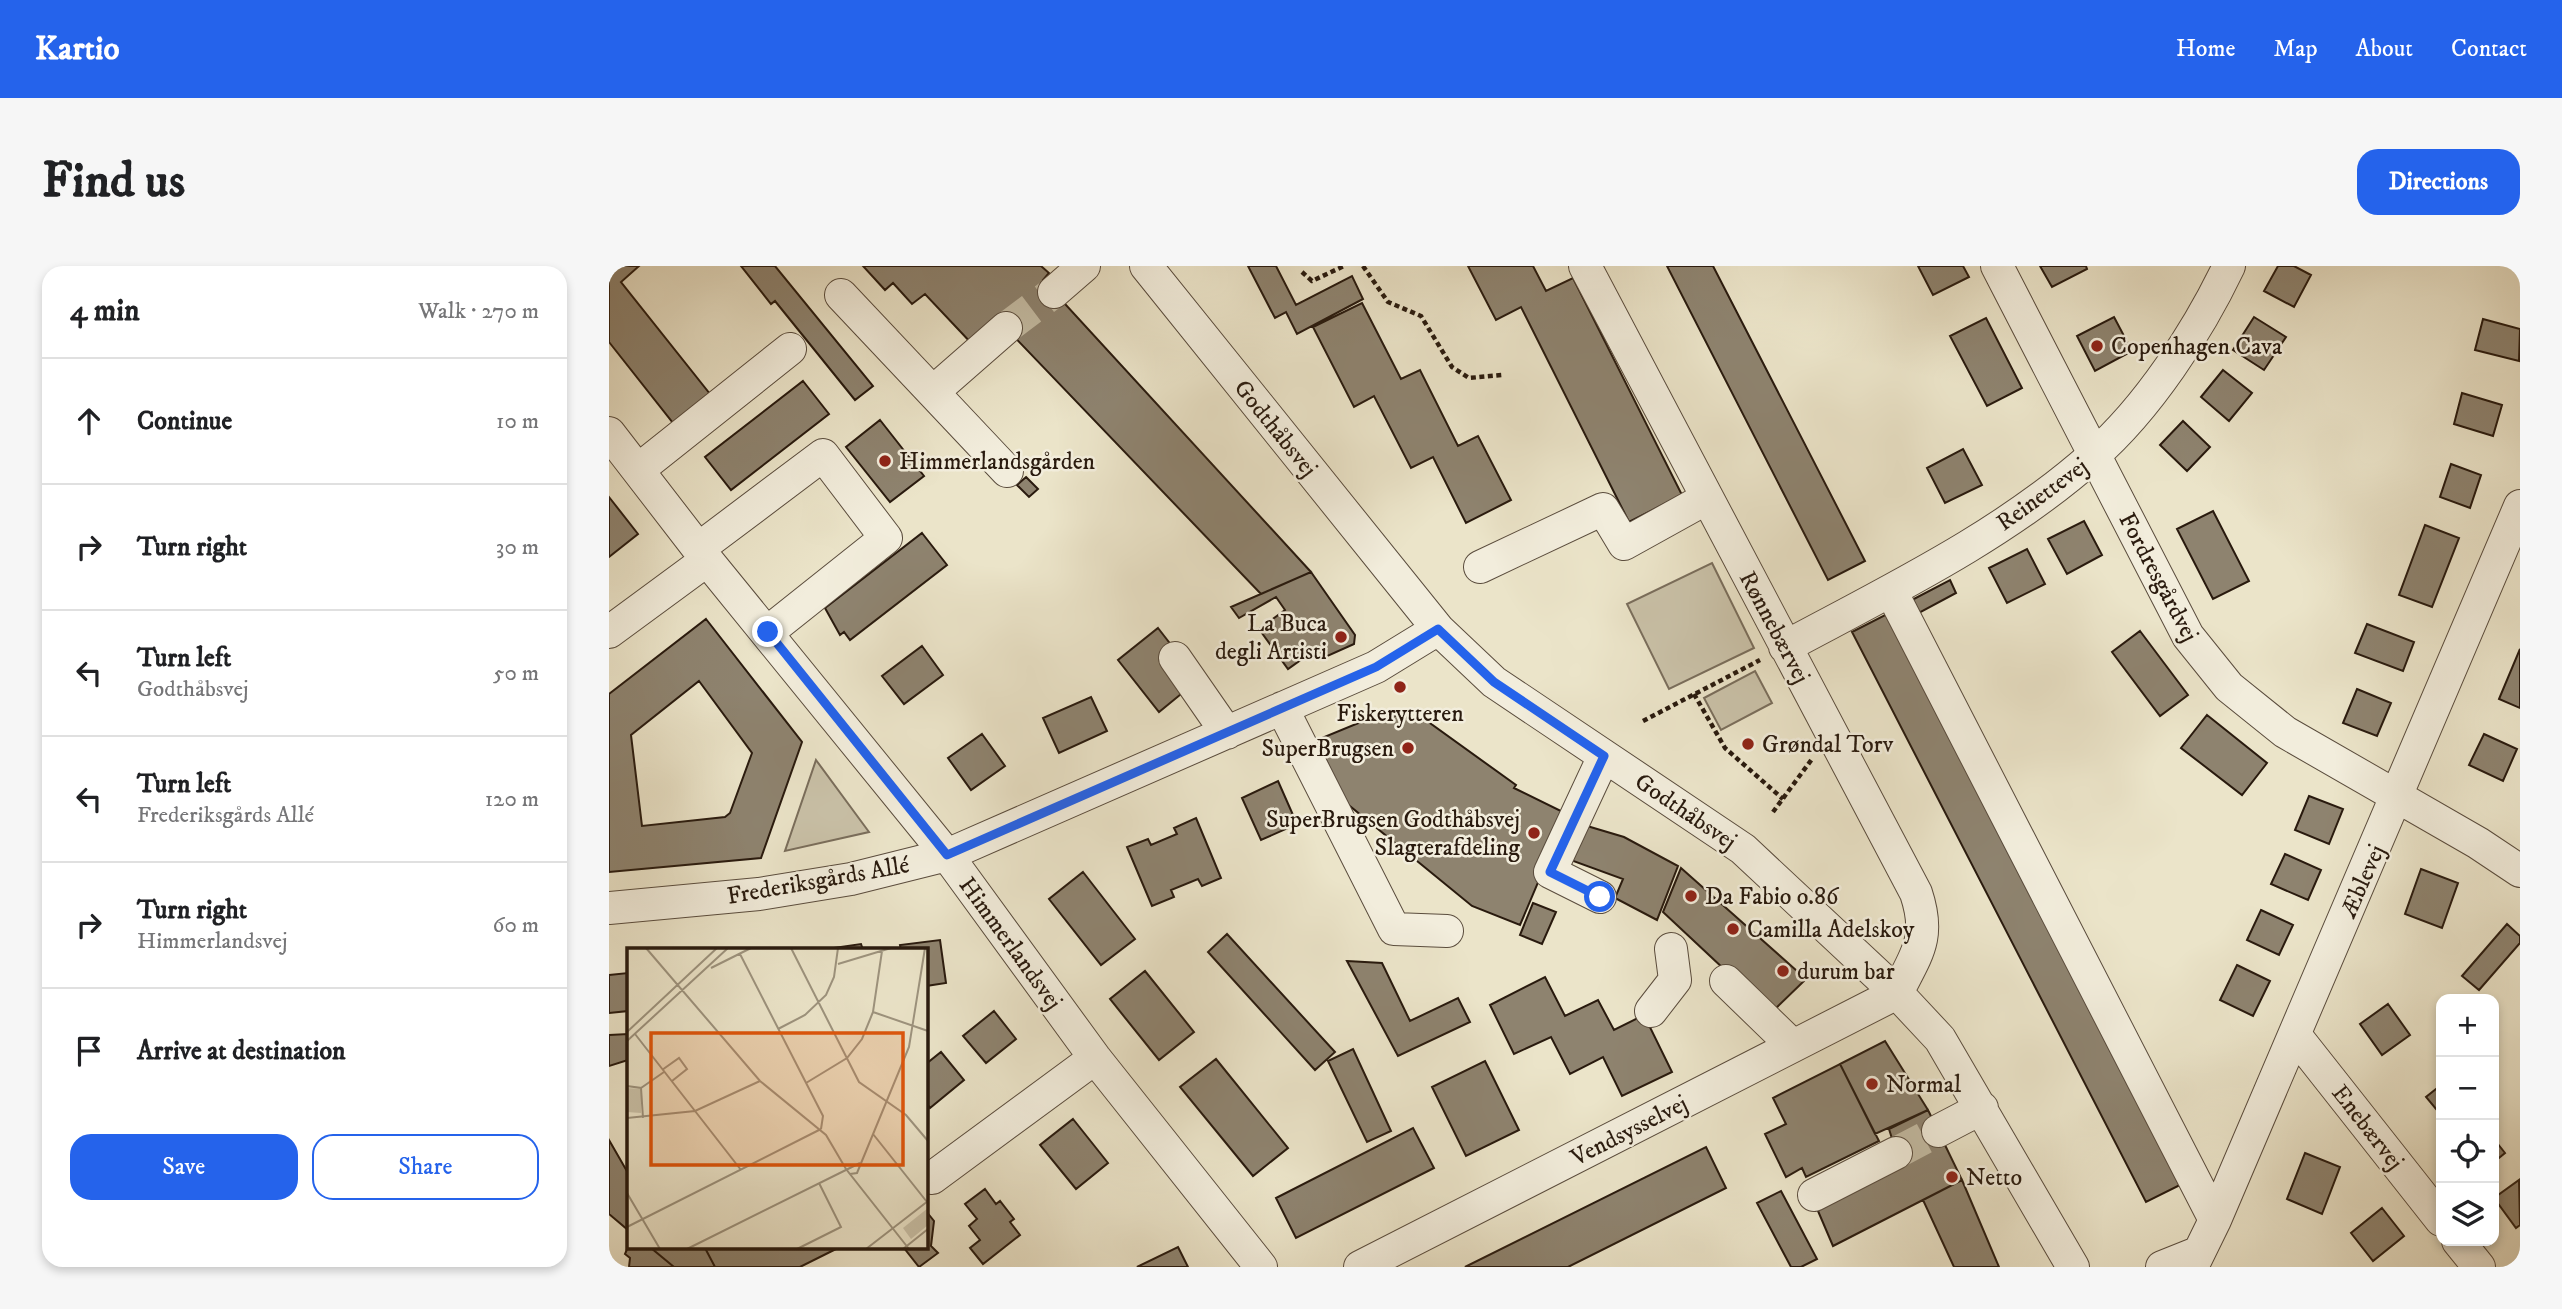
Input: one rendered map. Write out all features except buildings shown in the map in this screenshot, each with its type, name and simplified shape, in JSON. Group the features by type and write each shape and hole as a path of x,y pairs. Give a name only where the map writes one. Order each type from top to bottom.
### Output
{"street":[{"path":"1054,292 1084,266"},
{"name":"Godthåbsvej","path":"1146,266 1438,629 1494,682 1743,849 1898,993 1940,1039 2073,1267"},
{"name":"Rønnebærvej","path":"1585,266 1916,893 1924,918 1923,942 1898,993"},
{"name":"Fordresgårdvej","path":"1997,266 2188,636 2229,687 2285,732 2397,799 2478,843 2520,871"},
{"name":"Reinettevej","path":"1786,647 1891,591 2013,517 2094,455 2158,384 2206,314 2229,266"},
{"path":"841,295 1007,471"},
{"path":"934,391 1006,328"},
{"path":"638,470 790,349"},
{"name":"Himmerlandsvej","path":"609,433 703,554 947,855 1095,1058 1261,1267"},
{"path":"609,632 823,455 886,538 768,632"},
{"path":"1480,567 1603,509 1624,544 1707,498"},
{"name":"Æblevej","path":"2162,1267 2194,1260 2215,1220 2520,506"},
{"path":"1891,591 2215,1220"},
{"name":"Frederiksgårds Allé","path":"609,908 759,894 851,879 947,855 1376,667 1438,629"},
{"path":"1175,658 1227,733"},
{"path":"1282,708 1394,929 1447,931"},
{"path":"1600,897 1550,872 1604,756"},
{"path":"1651,1011 1675,980 1671,949"},
{"path":"1726,981 1793,1046"},
{"name":"Vendsysselvej","path":"1360,1267 1898,993"},
{"name":"Enebærvej","path":"2295,1035 2436,1214"},
{"path":"932,1178 1095,1058"},
{"path":"1938,1131 1982,1108"},
{"path":"1814,1195 1896,1153"},
{"path":"2462,1246 2479,1267"}],"path":[{"path":"1302,272 1312,281 1344,266"},
{"path":"1363,266 1388,302 1421,316 1452,366 1469,378 1502,375"},
{"path":"1643,721 1786,647"},
{"path":"1694,694 1725,748 1783,799"},
{"path":"1773,812 1831,733"}],"shaded area":[{"path":"1712,563 1754,648 1669,689 1627,604"},
{"path":"1755,671 1772,703 1721,730 1704,698"},
{"path":"816,760 869,832 785,851"}],"tunnel":[{"path":"1006,328 1054,292"},
{"path":"1896,1153 1938,1131"}],"place":[{"name":"Copenhagen Cava","path":"2097,346"},
{"name":"Himmerlandsgården","path":"885,461"},
{"name":"La Buca degli Artisti","path":"1341,637"},
{"name":"Fiskerytteren","path":"1400,687"},
{"name":"Grøndal Torv","path":"1748,744"},
{"name":"SuperBrugsen","path":"1408,748"},
{"name":"SuperBrugsen Godthåbsvej Slagterafdeling","path":"1534,833"},
{"name":"Da Fabio o.86","path":"1691,896"},
{"name":"Camilla Adelskoy","path":"1733,929"},
{"name":"durum bar","path":"1783,971"},
{"name":"Normal","path":"1872,1084"},
{"name":"Netto","path":"1952,1177"}],"route":[{"path":"768,632 947,855 1376,667 1438,629 1494,682 1604,756 1550,872 1600,897"}]}
